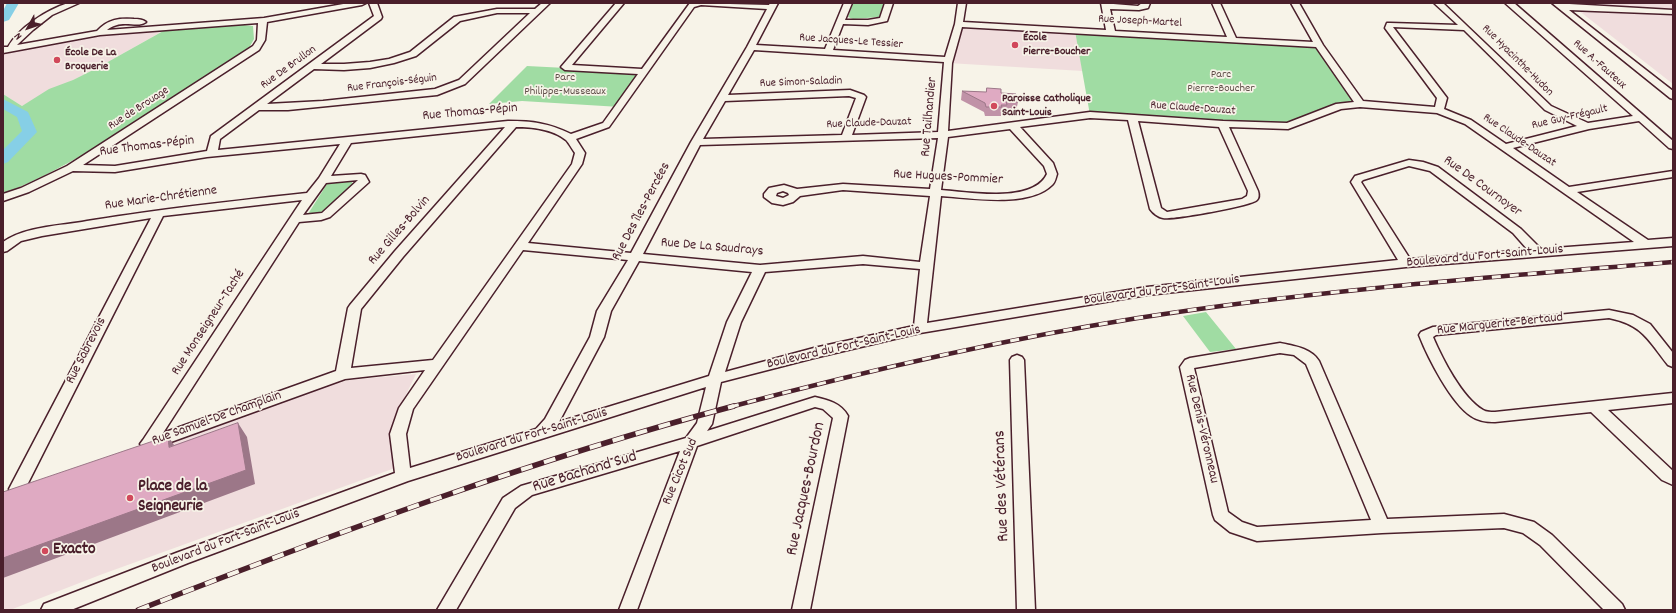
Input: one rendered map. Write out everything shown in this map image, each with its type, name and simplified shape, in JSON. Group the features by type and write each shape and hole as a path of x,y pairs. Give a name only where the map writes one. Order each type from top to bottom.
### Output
{"street":[{"path":"7,49 53,11 75,3"},
{"path":"7,49 100,33 264,20 362,3"},
{"name":"Rue De Brullon","path":"212,154 215,138 378,17 373,3"},
{"name":"Rue François-Séguin","path":"256,107 316,105 437,92 462,82 546,3"},
{"path":"620,3 565,67 644,72"},
{"path":"828,52 848,3"},
{"path":"840,22 880,21 884,19 889,3"},
{"name":"Rue Tailhandier","path":"920,329 926,266 943,135 949,60 959,24 962,3"},
{"path":"1111,33 1105,4 1139,8 1145,6 1146,3"},
{"path":"1216,3 1232,40"},
{"path":"1295,3 1319,45 1360,104"},
{"name":"Rue Hyacinthe-Hudon","path":"1438,3 1466,28 1548,108 1586,126"},
{"name":"Rue A.-Fauteux","path":"1509,3 1673,146"},
{"path":"403,476 398,434 406,408 577,164 580,153 570,138 606,125 691,6 701,4 773,5"},
{"name":"Rue Des îles-Percées","path":"539,434 551,423 597,337 604,311 636,256 696,142 751,47 773,5"},
{"path":"1564,5 1673,12"},
{"path":"1564,5 1591,31 1605,42 1628,60 1670,88"},
{"path":"1564,5 1618,42 1641,61 1670,88 1673,96"},
{"path":"312,66 344,67 370,65 391,61 413,54 457,19 497,11 537,11"},
{"name":"Rue de Brouage","path":"3,198 72,168 256,48 261,43 263,37 261,26 264,20"},
{"name":"Rue Joseph-Martel","path":"959,24 1319,45"},
{"path":"1439,110 1442,98 1389,28 1390,25 1395,24 1466,28"},
{"path":"1591,31 1604,32"},
{"path":"1605,42 1618,42"},
{"name":"Rue Jacques-Le Tessier","path":"751,47 949,60"},
{"path":"1628,60 1641,61"},
{"name":"Rue Simon-Saladin","path":"721,98 850,93 857,95 860,97 846,138"},
{"name":"Rue Claude-Dauzat","path":"696,142 943,135 1090,115 1223,124 1288,126 1339,106 1360,104 1439,110 1468,122 1570,190 1645,244"},
{"path":"1132,118 1156,209 1164,214 1188,213 1245,202 1253,198 1253,191 1223,124"},
{"name":"Rue Guy-Frégault","path":"1506,147 1586,126 1640,118"},
{"name":"Rue Gilles-Bolvin","path":"343,374 355,308 399,254 513,124"},
{"name":"Rue Thomas-Pépin","path":"72,168 114,169 212,154 347,141 481,125 528,124 551,128 570,138"},
{"name":"Rue Hugues-Pommier","path":"795,193 843,187 1003,197 1028,194 1048,183 1052,174 1049,165 1013,126"},
{"name":"Rue Monseigneur-Taché","path":"148,444 310,196 323,180 347,141"},
{"name":"Rue De Cournoyer","path":"1406,263 1356,182 1359,178 1409,164 1423,165 1434,169 1517,231 1537,252"},
{"path":"1570,190 1673,174"},
{"path":"296,219 321,217 326,215 364,182 361,177 323,180"},
{"name":"Rue Marie-Chrétienne","path":"3,248 17,238 42,232 159,213 310,196"},
{"name":"Rue Sabrevois","path":"10,491 159,213"},
{"name":"Boulevard du Fort-Saint-Louis","path":"50,610 182,558 403,476 714,379 814,353 920,329 1147,291 1406,263 1673,242"},
{"name":"Rue De La Saudrays","path":"519,246 760,269 863,260 926,266"},
{"name":"Rue Cicot Sud","path":"628,610 691,442 704,424 714,379 734,322 760,269"},
{"name":"Rue Marguerite-Bertaud","path":"1673,362 1645,328 1628,318 1609,314 1433,331 1426,335 1430,347 1458,393 1473,411 1485,416 1495,417 1673,398"},
{"name":"Rue Denis-Véronneau","path":"1382,526 1312,361 1298,351 1280,348 1190,363 1187,367 1188,376 1221,515 1236,528 1257,534 1382,526 1504,521 1528,527 1546,540 1616,610"},
{"name":"Rue des Vétérans","path":"1017,360 1026,610"},
{"name":"Rue Samuel-De Champlain","path":"134,449 343,374 436,364"},
{"name":"Rue Jacques-Bourdon","path":"691,442 815,402 828,405 841,416 801,610"},
{"path":"1595,407 1673,479"},
{"name":"Rue Bachand Sud","path":"446,610 509,503 527,490 691,442"},
{"path":"10,491 39,482"}],"shaded area":[{"path":"1569,3 1673,3 1673,84"},
{"name":"École Pierre-Boucher","path":"959,24 1075,31 1083,71 948,63"},
{"name":"École De La Broquerie","path":"165,30 97,68 22,106 3,94 3,52 83,37"},
{"path":"416,374 400,407 395,468 100,575 10,610 3,610 3,499 328,386 349,380"}],"green space":[{"path":"853,3 884,3 879,17 853,19 848,17"},
{"path":"234,24 253,26 254,39 249,48 108,140 56,169 3,194 3,94 22,106 49,89 73,80 97,68 165,30"},
{"name":"Parc Pierre-Boucher","path":"1075,31 1319,45 1360,104 1339,106 1288,126 1090,115"},
{"name":"Parc Philippe-Musseaux","path":"527,66 644,72 620,107 522,101 489,104"},
{"path":"351,181 354,185 339,199 327,209 314,214 308,214 327,184"},
{"path":"1206,312 1236,349 1210,352 1183,316"}],"building":[{"path":"987,88 1001,89 1001,93 1016,94 1018,102 1006,101 1007,105 1001,105 1002,107 986,107 985,103 962,91 986,92"},
{"name":"Place de la Seigneurie","path":"238,423 246,470 3,558 3,492 168,436 169,447"}],"waterway":[{"path":"3,19 13,3"},
{"path":"3,103 23,115 30,132 3,159"}],"railway":[{"path":"730,407 933,357 1035,336 1138,318 1205,308 1338,292 1673,262"},
{"path":"138,610 359,526 508,474 658,427 734,406"}],"place":[{"name":"École Pierre-Boucher","path":"1015,45"},
{"name":"École De La Broquerie","path":"57,60"},
{"name":"Paroisse Catholique Saint-Louis","path":"994,106"},
{"name":"Place de la Seigneurie","path":"130,498"},
{"name":"Exacto","path":"45,551"}]}
